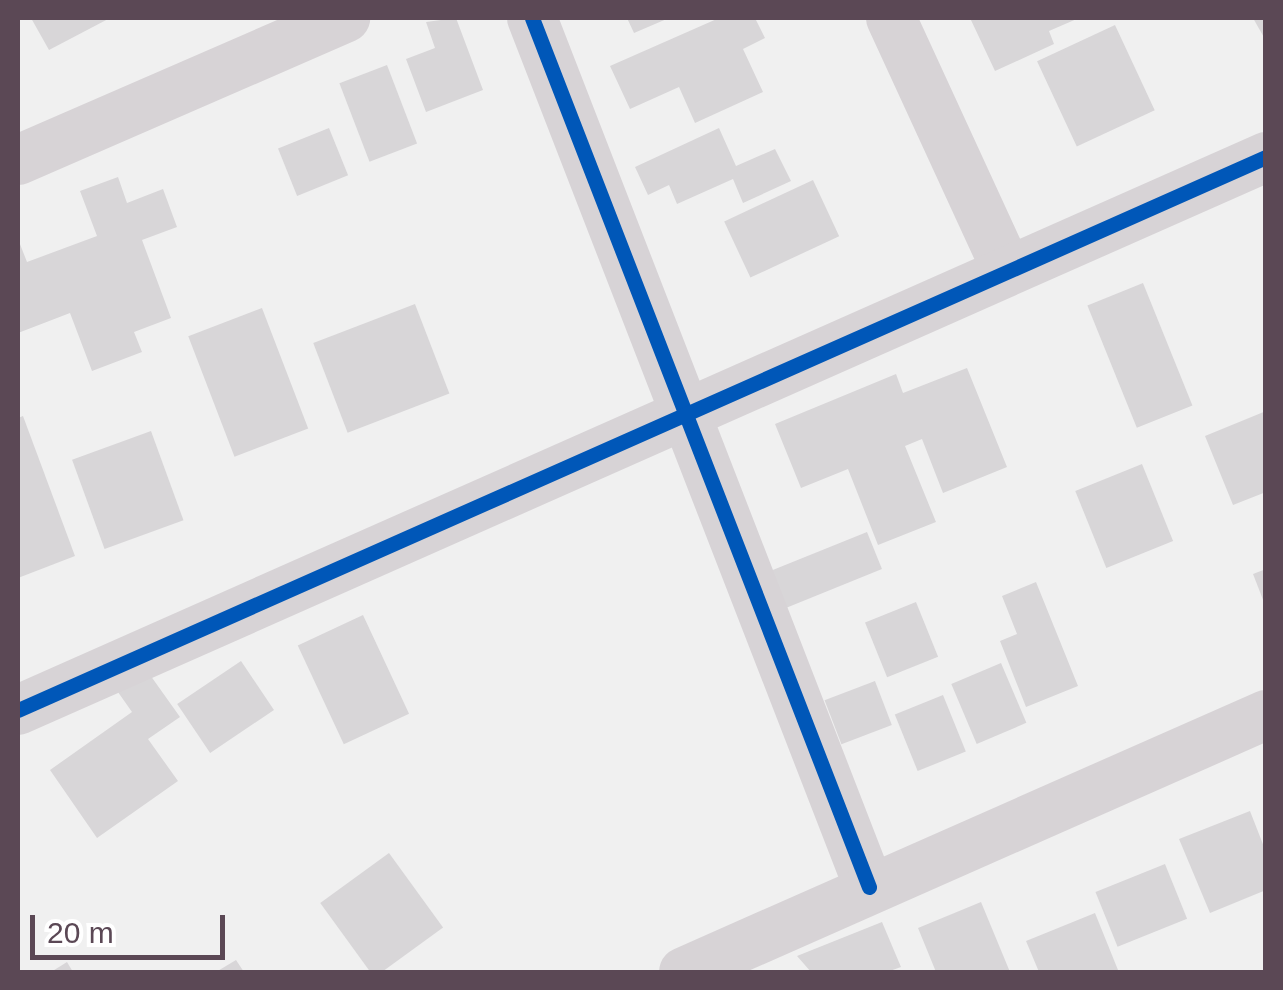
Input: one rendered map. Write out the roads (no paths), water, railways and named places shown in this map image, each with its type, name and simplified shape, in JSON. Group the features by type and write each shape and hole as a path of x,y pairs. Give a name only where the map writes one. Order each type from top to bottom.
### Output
{"street":[{"path":"18,160 345,18"},
{"path":"532,18 678,411 869,887"},
{"path":"892,18 1005,266"},
{"path":"18,710 1005,266 1266,157"},
{"path":"684,972 869,887 1266,715"}]}
